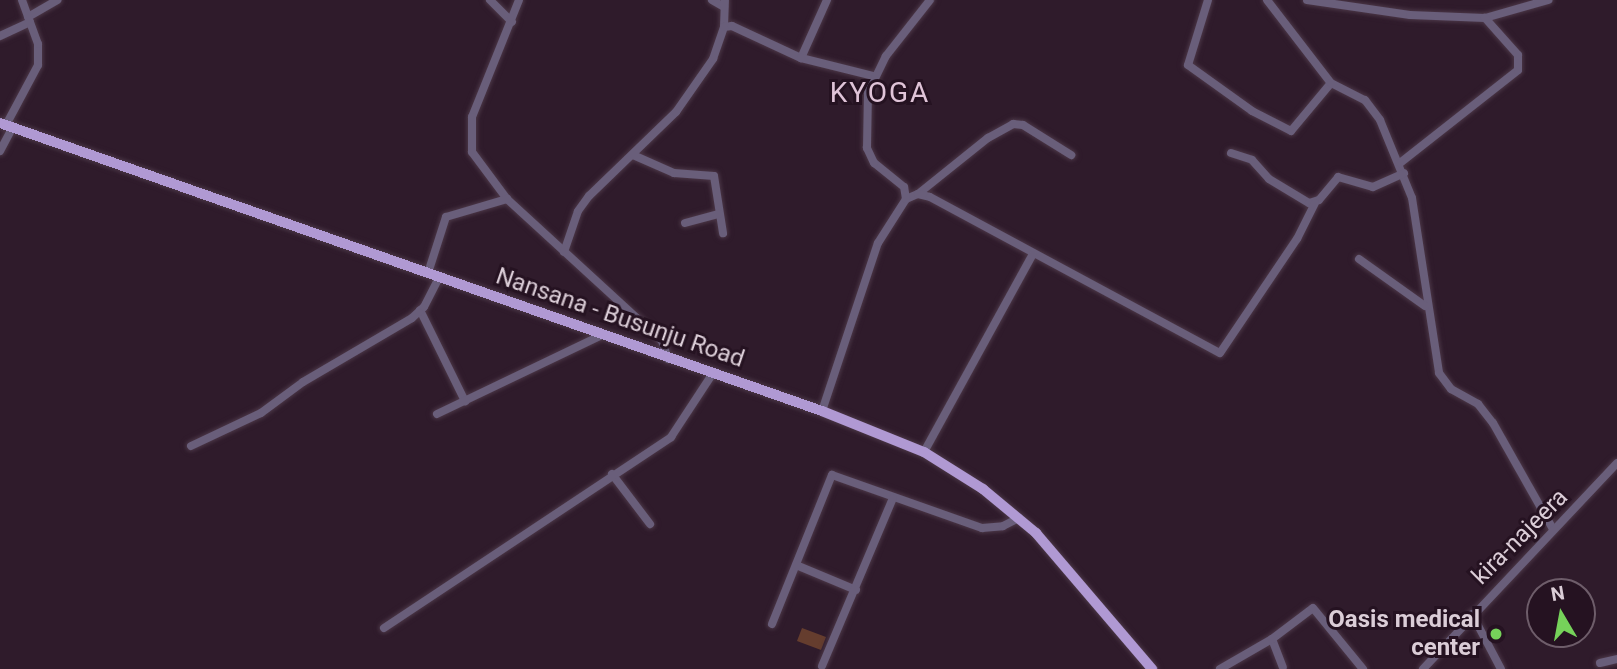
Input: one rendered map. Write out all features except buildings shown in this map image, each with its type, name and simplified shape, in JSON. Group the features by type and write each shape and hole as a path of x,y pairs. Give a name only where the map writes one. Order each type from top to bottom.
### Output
{"main road":[{"name":"Nansana - Busunju Road","path":"6,125 604,334 667,359 822,411 925,452 1019,518 1148,668"}],"street":[{"path":"0,151 6,125 38,65 38,44 22,0"},
{"path":"0,36 58,0"},
{"path":"490,0 512,22"},
{"path":"519,0 469,134 480,167 507,199 662,341 667,359"},
{"path":"564,252 584,203 634,155 690,93 713,59 724,27 724,3 712,0"},
{"path":"801,58 827,0"},
{"path":"906,199 904,187 874,163 867,148 865,110 873,76 929,0"},
{"path":"1208,0 1188,65 1252,111 1291,131 1331,83"},
{"path":"1307,0 1354,9 1485,18 1544,1"},
{"path":"1354,9 1358,0"},
{"path":"1272,3 1331,83 1371,106 1400,163 1416,217 1425,306 1443,382 1484,411 1553,529"},
{"path":"1400,163 1518,70 1518,55 1485,18"},
{"path":"724,27 732,26 801,58 873,76"},
{"path":"822,411 878,243 906,199 918,194 988,138 1013,124 1023,125 1072,155"},
{"path":"1231,153 1252,160 1269,179 1315,203"},
{"path":"634,155 674,173 714,176 723,233"},
{"path":"918,194 1220,353 1297,239 1315,203 1338,177 1373,187 1404,173"},
{"path":"191,446 261,413 420,310 434,275 446,217 507,199"},
{"path":"685,223 719,214"},
{"path":"925,452 1033,254"},
{"path":"1359,259 1425,306"},
{"path":"420,310 465,401"},
{"path":"437,414 604,334"},
{"path":"384,628 671,437 713,373"},
{"name":"kira-najeera","path":"1423,669 1617,463"},
{"path":"612,474 650,524"},
{"path":"772,624 832,475 982,528 1003,526 1019,518"},
{"path":"822,666 893,498"},
{"path":"796,565 856,590"},
{"path":"1220,669 1272,639 1313,607 1363,669"},
{"path":"1472,614 1501,669"},
{"path":"1272,639 1283,667"},
{"path":"1600,663 1617,660"}],"shaded area":[{"path":"802,628 826,637 821,650 797,641"}],"place":[{"name":"Oasis medical center","path":"1496,634"}],"district":[{"name":"KYOGA","path":"880,93"}]}
